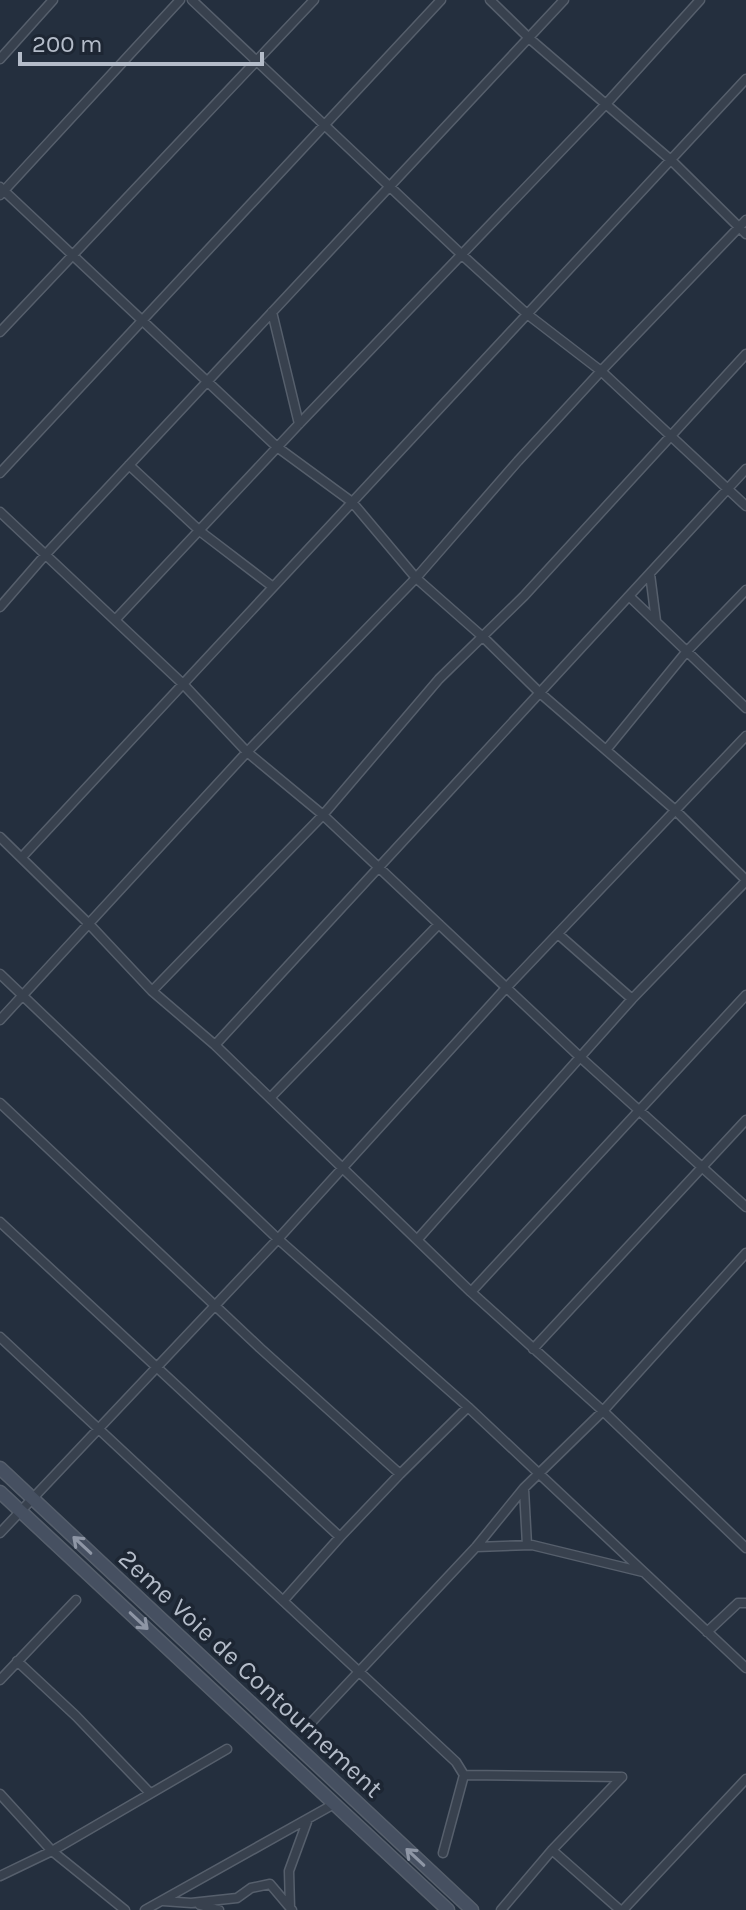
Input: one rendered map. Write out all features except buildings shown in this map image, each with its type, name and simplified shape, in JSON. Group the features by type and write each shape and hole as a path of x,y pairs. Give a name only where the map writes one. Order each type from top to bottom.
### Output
{"main road":[{"name":"2eme Voie de Contournement","path":"0,1468 472,1910"},
{"path":"0,1492 448,1910"}],"street":[{"path":"0,59 53,0"},
{"path":"180,0 1,191 277,447 352,502 416,578 540,693 674,809 746,881 632,999 417,1240"},
{"path":"192,0 461,254 527,314 601,371 746,506"},
{"path":"0,332 314,0"},
{"path":"0,473 441,0"},
{"path":"490,0 530,39 672,161 742,231"},
{"path":"0,607 564,0"},
{"path":"115,620 606,104 700,0"},
{"path":"22,857 746,79"},
{"path":"0,1020 247,752 416,578 601,371 742,231 746,220"},
{"path":"272,312 299,424"},
{"path":"152,991 323,815 439,679 484,638 746,354"},
{"path":"129,465 201,532 273,587"},
{"path":"215,1045 746,469"},
{"path":"0,512 184,685 247,752 323,815 637,1110 746,1207"},
{"path":"650,574 656,621"},
{"path":"606,750 687,651 746,590"},
{"path":"629,596 746,708"},
{"path":"0,1533 278,1239 506,988 746,736"},
{"path":"0,837 152,991 215,1045 471,1292 603,1411 746,1548"},
{"path":"270,1098 439,924"},
{"path":"558,934 632,999"},
{"path":"0,974 278,1239 468,1407 746,1668"},
{"path":"471,1292 746,995"},
{"path":"0,1103 214,1305 400,1474"},
{"path":"533,1349 746,1120"},
{"path":"0,1222 340,1537"},
{"path":"307,1727 476,1547 524,1488 603,1411 746,1253"},
{"path":"0,1337 456,1762 464,1775 443,1853"},
{"path":"283,1601 400,1474 468,1407"},
{"path":"524,1488 527,1545"},
{"path":"476,1547 527,1545 644,1572"},
{"path":"0,1680 76,1600"},
{"path":"707,1632 738,1603 746,1603"},
{"path":"17,1661 76,1716 150,1793"},
{"path":"0,1876 52,1851 227,1749"},
{"path":"464,1775 622,1777 552,1850 501,1910"},
{"path":"552,1850 621,1910 746,1779"},
{"path":"0,1794 52,1851 125,1910"},
{"path":"0,1809 8,1801"},
{"path":"145,1910 334,1804"},
{"path":"291,1909 289,1871 308,1819"},
{"path":"191,1903 237,1898 251,1888 270,1884 291,1909"},
{"path":"162,1900 219,1910"}]}
